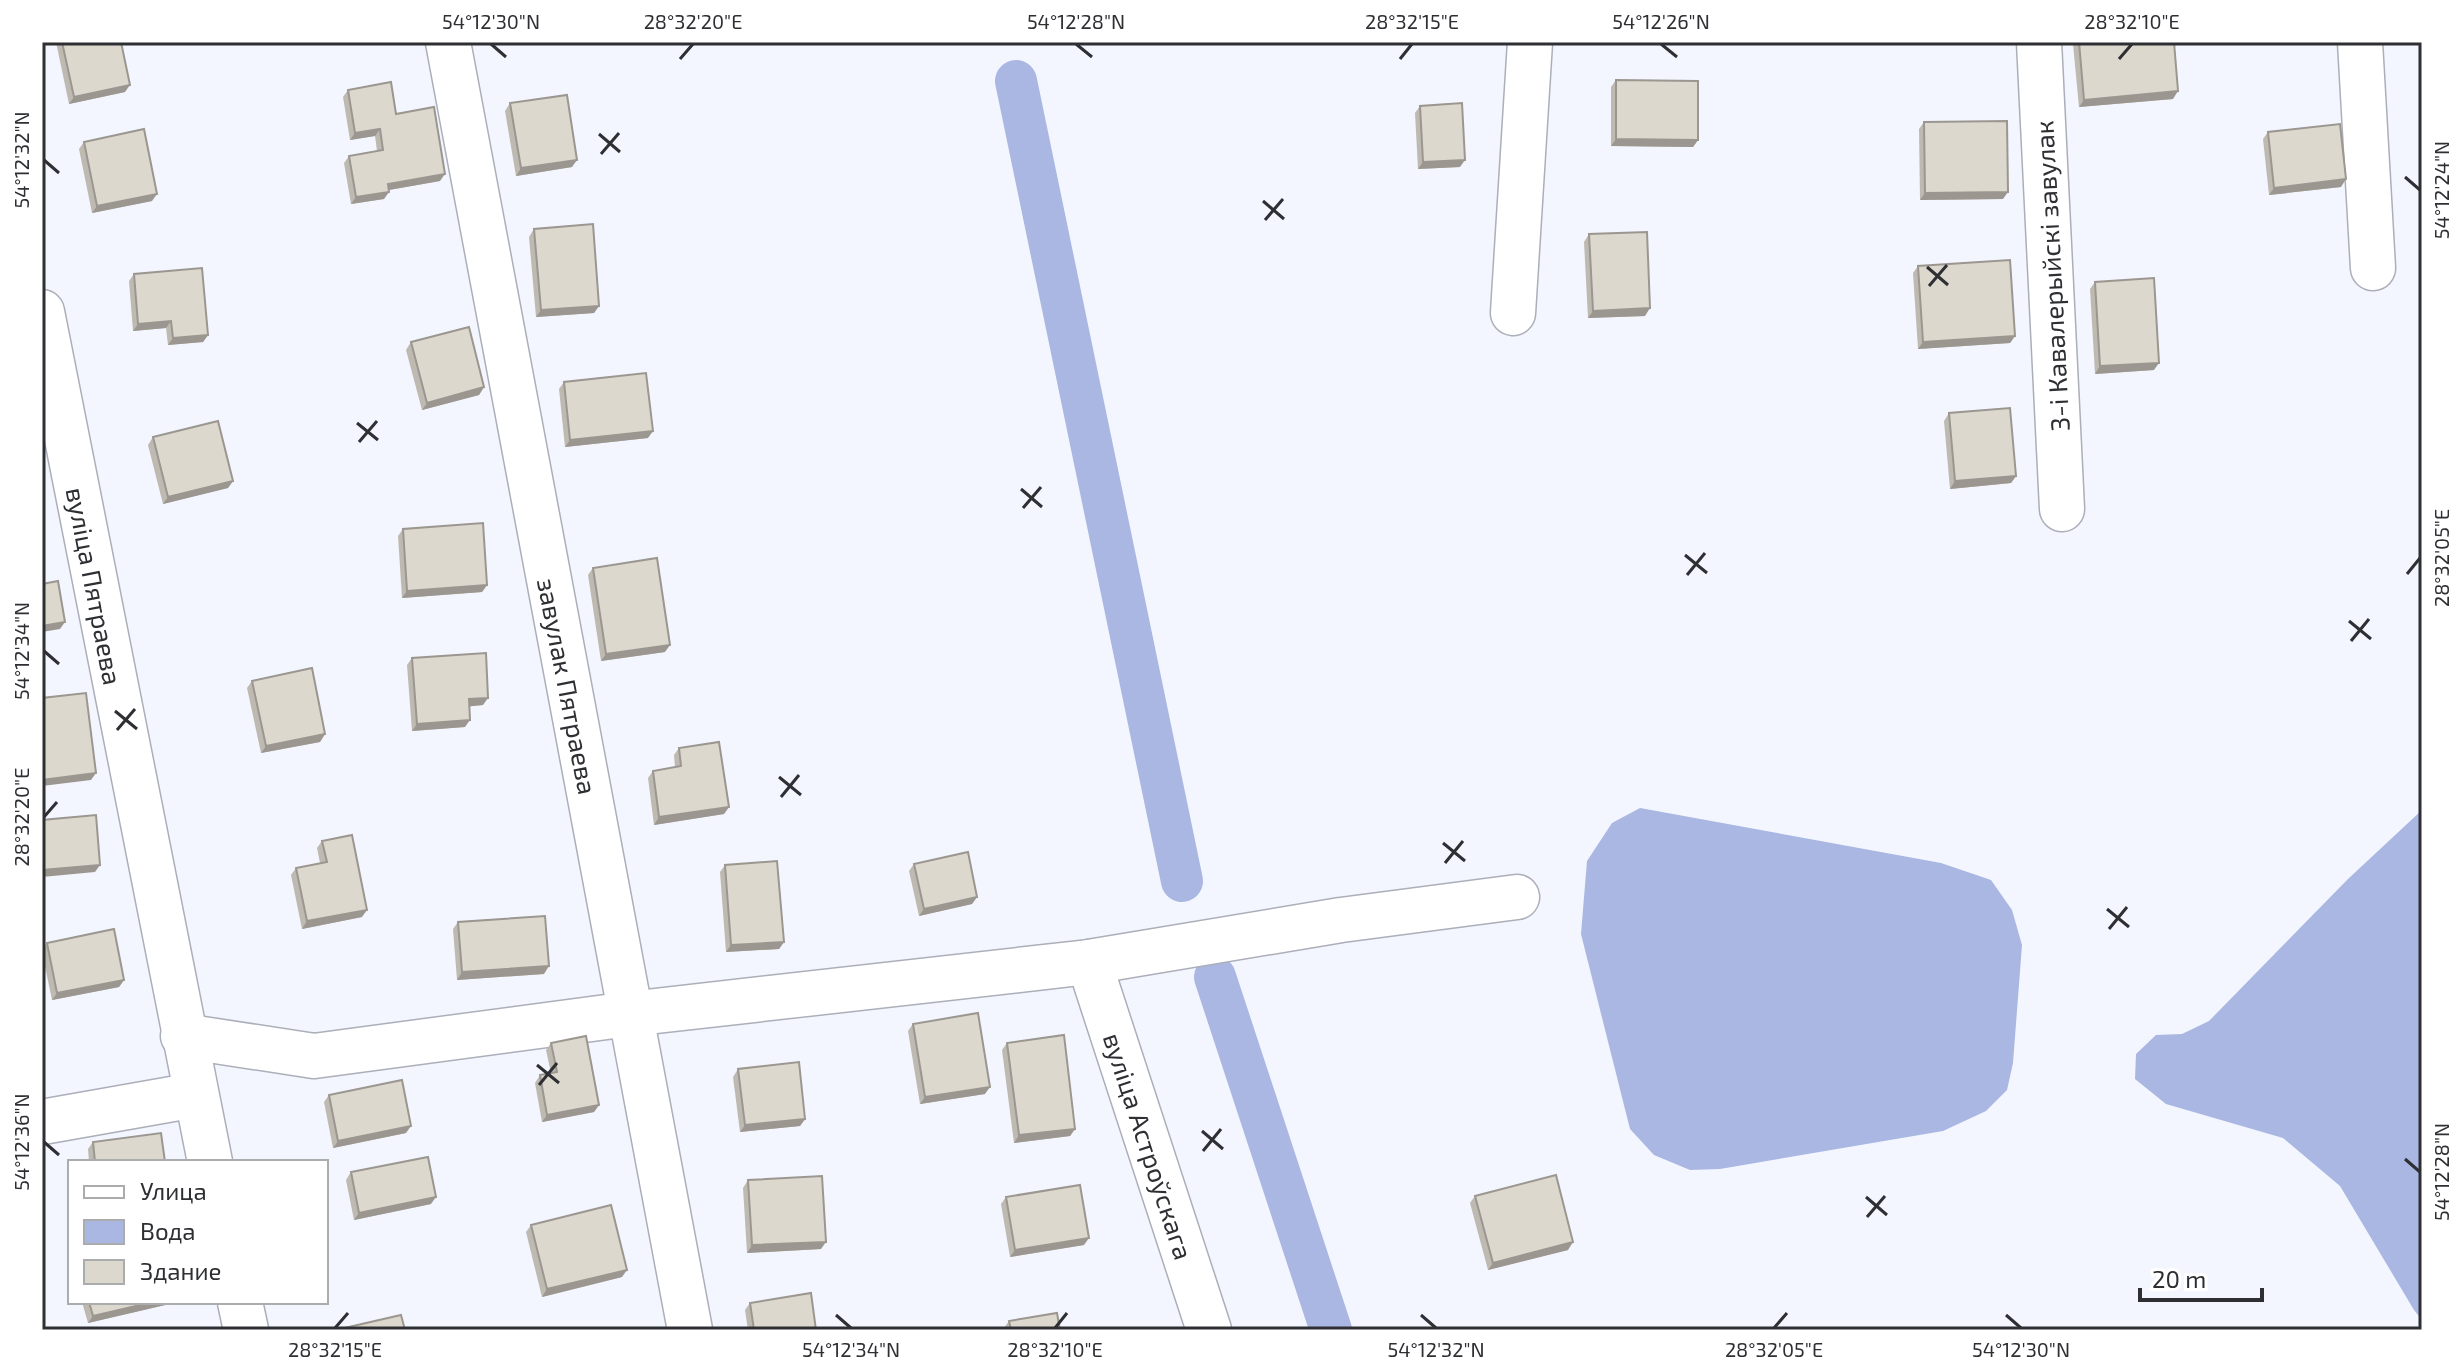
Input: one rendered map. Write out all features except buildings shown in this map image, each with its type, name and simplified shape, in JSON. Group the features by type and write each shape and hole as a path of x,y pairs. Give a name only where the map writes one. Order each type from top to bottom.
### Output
{"street":[{"name":"завулак Пятраева","path":"448,42 690,1330"},
{"path":"1513,313 1530,42"},
{"name":"3-і Кавалерыйскі завулак","path":"2039,42 2062,509"},
{"path":"2360,42 2373,268"},
{"name":"вуліца Пятраева","path":"42,312 210,1160"},
{"path":"183,1036 314,1056 629,1014 1089,962 1341,920 1517,897"},
{"name":"вуліца Астроўскага","path":"1089,962 1209,1330"},
{"path":"42,1122 195,1095"},
{"path":"240,1304 246,1330"}],"water":[{"path":"1640,808 1941,863 1991,880 2012,910 2022,945 2013,1063 2007,1090 1986,1111 1943,1131 1720,1169 1690,1170 1654,1155 1630,1129 1581,934 1587,861 1612,823"},
{"path":"2422,810 2422,1320 2340,1186 2283,1138 2166,1104 2135,1079 2136,1054 2156,1035 2182,1034 2209,1021 2348,879"}],"waterway":[{"path":"1016,81 1182,881"},
{"path":"1215,977 1331,1330"}]}
